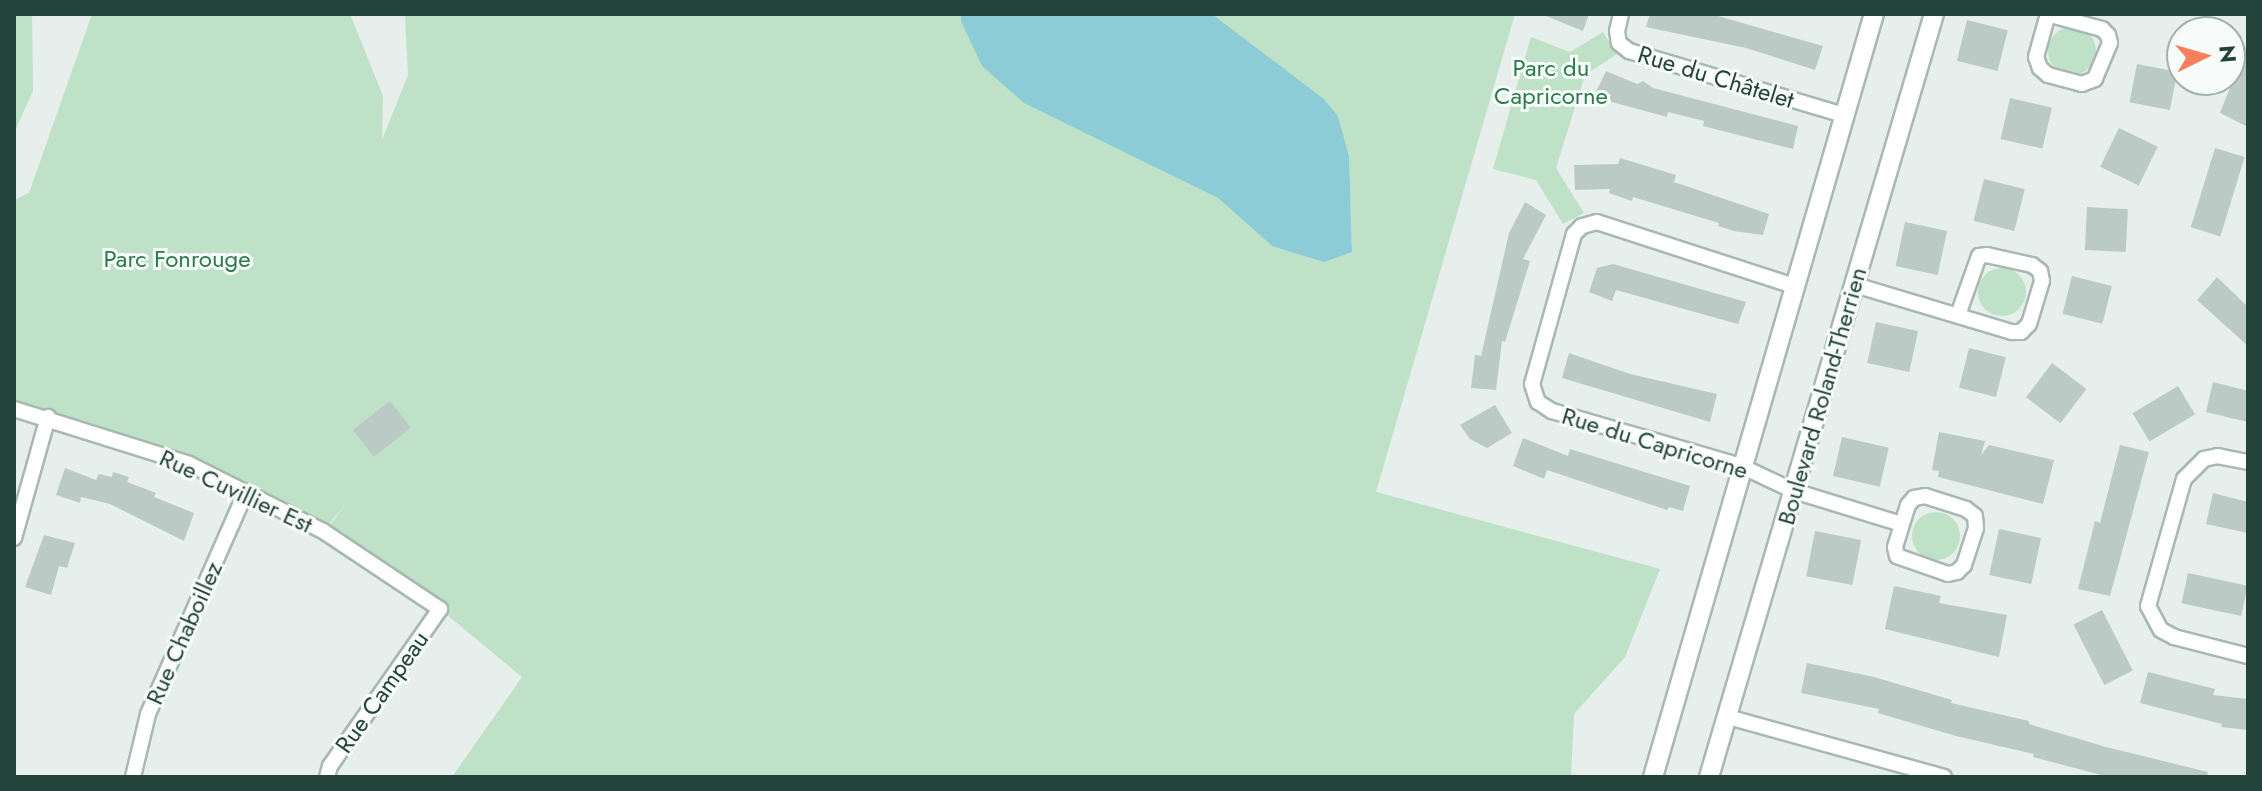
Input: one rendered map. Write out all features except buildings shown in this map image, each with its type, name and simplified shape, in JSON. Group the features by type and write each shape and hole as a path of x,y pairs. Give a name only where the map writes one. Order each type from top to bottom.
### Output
{"main road":[{"path":"1653,777 1874,14"},
{"name":"Boulevard Roland-Therrien","path":"1709,777 1934,14"}],"street":[{"name":"Rue du Châtelet","path":"1621,14 1617,31 1619,43 1629,51 1844,115"},
{"path":"2047,14 2102,29 2108,35 2110,43 2095,79 2082,84 2048,75 2040,68 2036,57 2047,14"},
{"name":"Rue du Capricorne","path":"1794,286 1597,222 1582,226 1574,234 1532,384 1538,402 1552,411 1741,466 1794,491 1901,524"},
{"path":"1855,285 1958,315 2021,332 2029,324 2042,281 2040,271 2032,265 1979,256 1958,315"},
{"name":"Rue Cuvillier Est","path":"14,409 48,417 189,464 323,531 440,609"},
{"path":"14,538 48,417"},
{"path":"2248,462 2218,456 2204,459 2191,468 2184,479 2148,606 2161,630 2174,637 2248,656"},
{"name":"Rue Chaboillez","path":"133,777 148,714 246,492"},
{"path":"1925,496 1966,509 1975,516 1976,528 1964,565 1957,572 1948,574 1897,556 1895,547 1901,524 1914,498 1925,496"},
{"name":"Rue Campeau","path":"327,777 330,766 440,609"},
{"path":"1728,717 1944,777"}],"green space":[{"path":"14,14 32,14 33,91 14,133"},
{"name":"Parc Fonrouge","path":"92,14 350,14 383,96 382,140 408,75 405,14 961,14 961,21 1131,155 1218,198 1272,246 1352,251 1349,156 1338,116 1324,99 1212,14 1515,14 1376,492 1660,569 1625,657 1574,714 1571,777 452,777 522,677 440,609 326,530 347,503 323,531 189,464 14,409 14,200 29,193"},
{"path":"2072,27 2089,34 2096,51 2089,68 2072,75 2055,68 2048,51 2055,34"},
{"name":"Parc du Capricorne","path":"1603,32 1617,54 1585,75 1556,168 1584,213 1563,224 1536,180 1493,169 1531,37 1570,52"},
{"path":"2002,268 2019,275 2026,292 2019,309 2002,316 1985,309 1978,292 1985,275"},
{"path":"1936,512 1953,519 1960,536 1953,553 1936,560 1919,553 1912,536 1919,519"}],"water":[{"path":"961,14 1212,14 1324,99 1338,116 1349,156 1352,252 1324,262 1272,246 1218,198 1024,103 982,66 961,21"}]}
